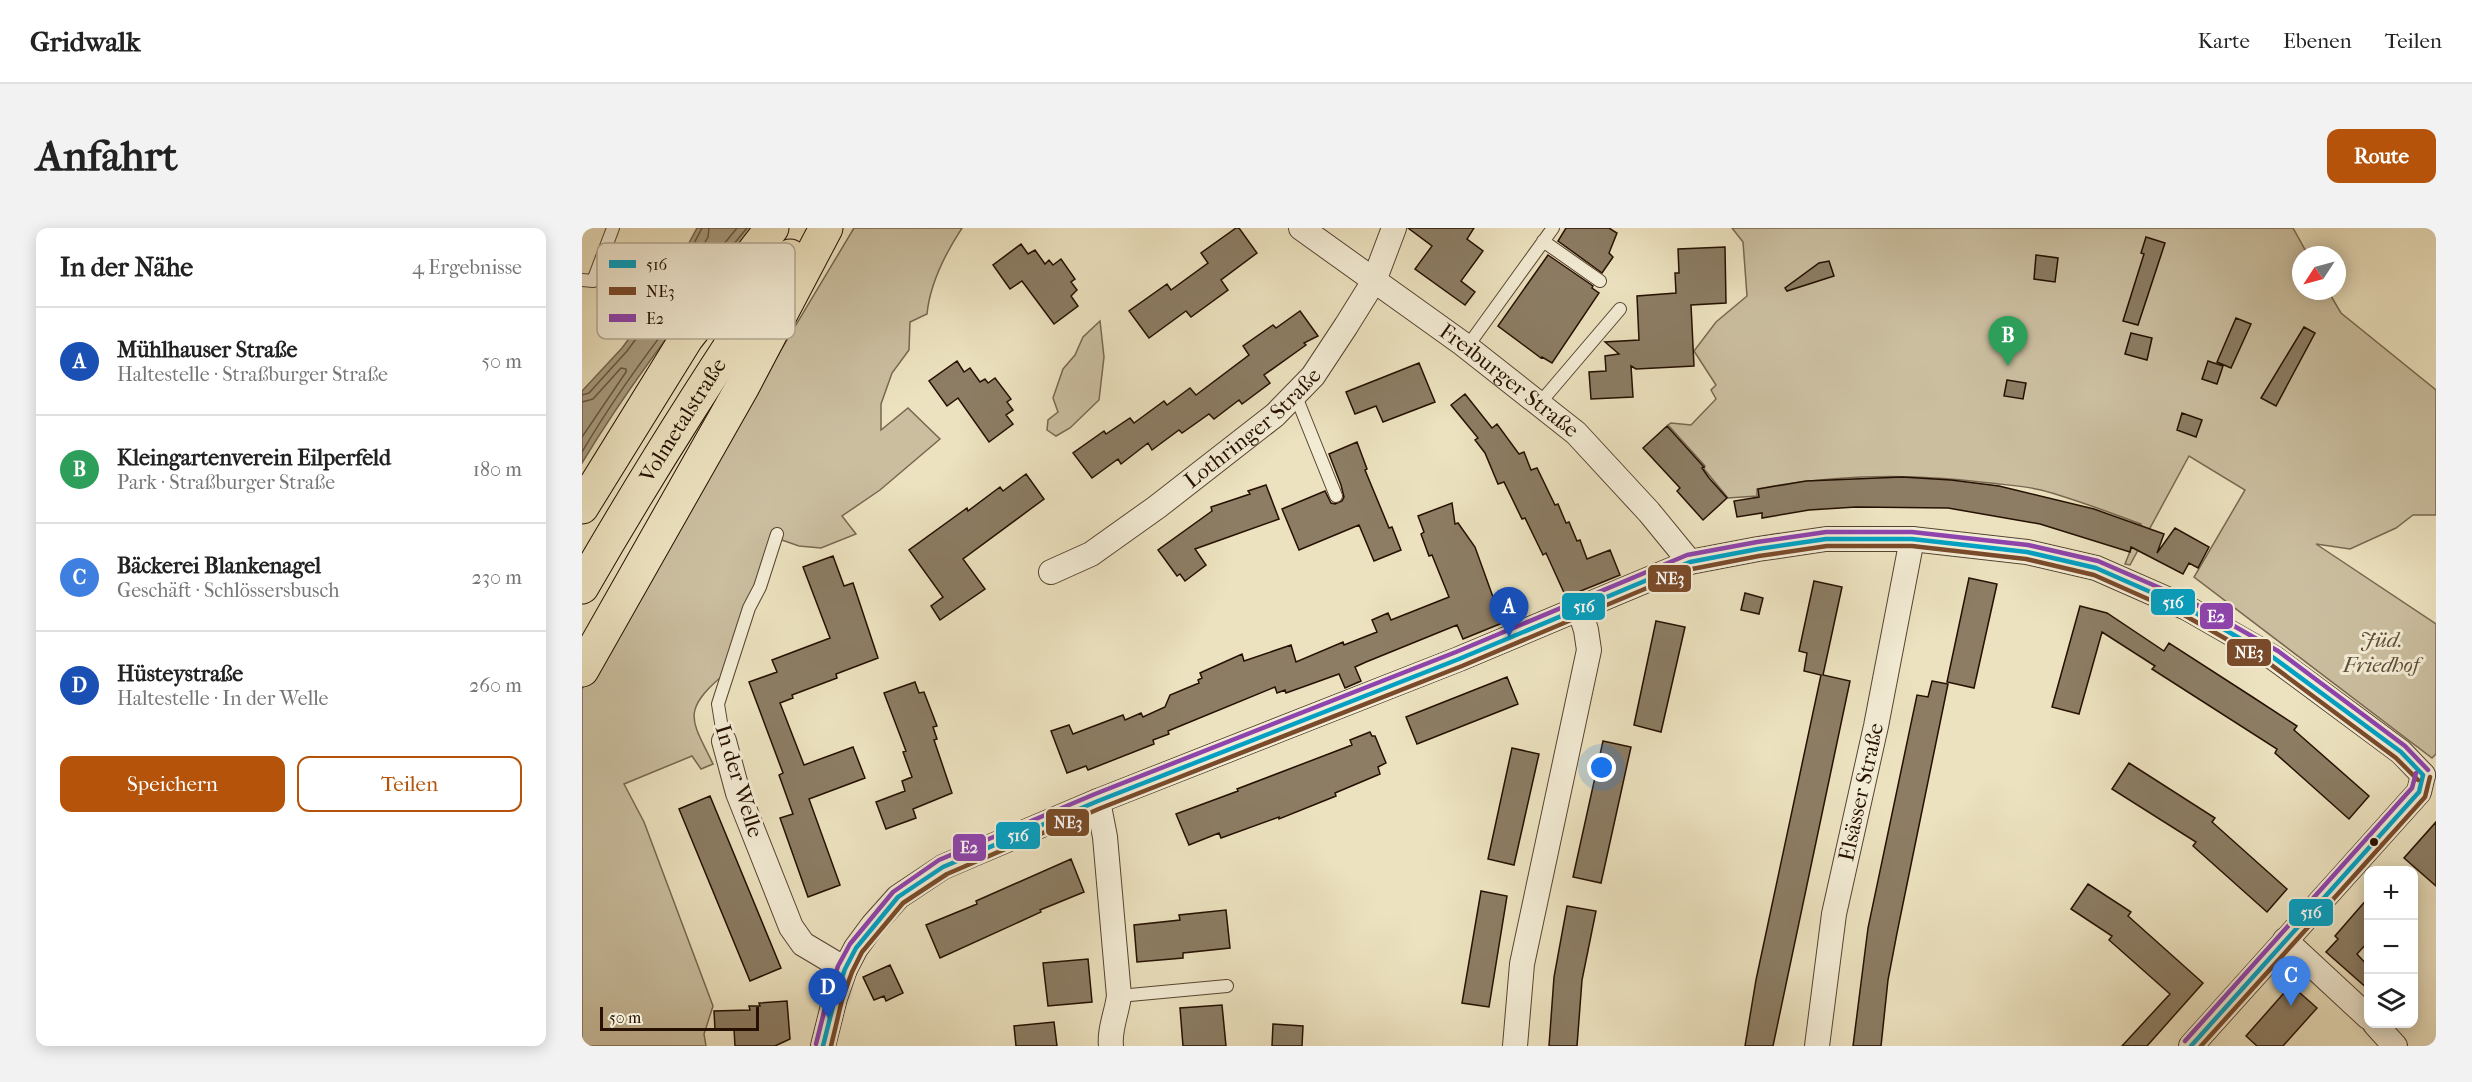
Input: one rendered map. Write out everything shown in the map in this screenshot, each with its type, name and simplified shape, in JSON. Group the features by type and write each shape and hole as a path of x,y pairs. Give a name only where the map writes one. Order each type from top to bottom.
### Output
{"main road":[{"path":"760,243 772,228"},
{"name":"Volmetalstraße","path":"795,249 809,228"},
{"path":"795,287 826,228"},
{"path":"582,507 686,339"},
{"name":"Volmetalstraße","path":"582,587 622,518 734,339"},
{"path":"582,670 768,339"}],"street":[{"name":"Freiburger Straße","path":"1301,228 1360,268 1374,281 1467,347 1576,433 1612,471 1690,562"},
{"name":"Lothringer Straße","path":"1051,572 1091,554 1157,507 1275,415 1313,376 1374,281 1394,228"},
{"path":"823,1046 828,1018 845,969 856,948 898,897 943,867 1098,801 1459,659 1690,562 1826,539 1912,539 2027,552 2096,568 2187,608 2274,657 2429,774 2418,792 2191,1046"},
{"name":"Elsässer Straße","path":"1817,1046 1834,914 1876,726 1912,539"},
{"path":"1515,1046 1522,964 1589,650 1579,608"},
{"name":"In der Welle","path":"724,741 746,814 791,927 803,944 845,969"},
{"path":"1098,801 1105,837 1119,996 1110,1036 1111,1046"},
{"path":"2284,940 2364,1013"},
{"path":"2379,1028 2395,1046"}],"lane":[{"path":"607,243 613,228"},
{"path":"1467,347 1553,228"},
{"path":"1543,241 1600,281"},
{"path":"582,280 593,281 597,270"},
{"path":"1539,404 1620,309"},
{"path":"1295,394 1336,496"},
{"name":"In der Welle","path":"724,741 718,704 749,608 760,586 777,534"},
{"path":"1119,996 1227,986"}],"green space":[{"path":"854,228 962,228 939,269 931,291 927,314 910,322 909,350 892,373 881,404 881,430 908,408 940,439 880,490 842,516 856,534 821,548 799,546 776,538 721,677 708,689 695,709 696,727 713,764 701,769 692,756 624,784 644,822 713,1006 704,1034 706,1046 582,1046 582,689 788,339 795,339 795,326"},
{"name":"Jüd. Friedhof","path":"1732,228 2293,228 2303,246 2292,246 2292,300 2333,300 2341,313 2436,390 2436,515 2413,515 2396,528 2350,549 2316,544 2436,624 2436,754 2432,758 2194,577 2245,490 2189,456 2130,565 2125,564 2141,524 2041,490 1961,480 1873,477 1786,484 1757,489 1757,496 1728,498 1704,469 1705,466 1668,425 1671,423 1691,425 1716,399 1711,390 1716,385 1694,351 1716,322 1747,296 1743,242"},
{"path":"1100,321 1104,357 1099,400 1070,428 1056,436 1047,430 1048,420 1058,412 1053,398 1063,369 1075,355 1083,337"}],"water":[{"path":"697,228 755,228 742,243 689,243"},
{"path":"629,339 666,339 621,402 582,463 582,391"}],"building":[{"path":"1239,228 1257,253 1221,280 1228,290 1191,317 1186,311 1149,338 1129,311 1167,284 1171,290 1208,263 1201,253"},
{"path":"1408,228 1474,228 1467,239 1483,251 1461,281 1475,292 1465,305 1415,269 1432,246"},
{"path":"1566,228 1609,228 1617,233 1609,253 1613,257 1602,273 1558,241"},
{"path":"2146,237 2165,243 2138,325 2123,321 2144,254 2141,253"},
{"path":"1021,244 1028,254 1035,250 1045,264 1049,260 1053,265 1061,259 1075,279 1071,282 1077,290 1071,296 1078,306 1054,324 1022,281 1010,289 993,265"},
{"path":"1725,247 1726,303 1691,305 1694,366 1636,369 1631,366 1633,397 1591,399 1589,372 1606,371 1605,356 1619,354 1605,342 1639,340 1637,296 1676,293 1675,273 1679,273 1678,249"},
{"path":"1548,255 1593,286 1592,288 1599,293 1552,363 1541,358 1498,326"},
{"path":"2036,255 2058,258 2055,282 2034,279"},
{"path":"1829,261 1834,276 1787,291 1785,288 1819,263"},
{"path":"1300,311 1318,336 1304,343 1306,345 1264,375 1270,383 1242,404 1239,400 1214,419 1209,414 1182,433 1179,430 1152,450 1148,443 1121,464 1118,459 1092,478 1073,453 1104,431 1106,434 1130,418 1134,423 1164,401 1167,405 1190,388 1196,395 1249,355 1243,346 1273,325 1276,328"},
{"path":"2236,318 2251,324 2231,368 2217,362"},
{"path":"2304,327 2315,333 2276,406 2261,398"},
{"path":"2131,333 2152,338 2147,360 2125,354"},
{"path":"957,361 964,372 970,368 980,382 985,379 988,383 995,378 1011,399 1007,402 1013,410 1006,415 1013,424 989,442 958,398 947,406 929,381"},
{"path":"2208,361 2223,366 2217,384 2202,379"},
{"path":"1419,363 1435,402 1383,422 1376,406 1355,414 1346,392"},
{"path":"2007,380 2026,383 2023,399 2004,396"},
{"path":"1465,394 1492,428 1497,424 1519,454 1524,452 1531,470 1537,468 1555,505 1558,504 1566,523 1569,522 1577,541 1580,540 1587,559 1610,550 1620,575 1566,597 1546,553 1543,555 1504,482 1498,484 1485,453 1475,440 1478,438 1451,405"},
{"path":"2182,413 2202,420 2196,437 2177,430"},
{"path":"1667,426 1704,467 1702,468 1709,478 1727,498 1703,520 1677,491 1680,488 1643,448"},
{"path":"1357,442 1367,469 1365,470 1389,528 1392,527 1401,550 1374,561 1359,525 1299,550 1282,509 1325,491 1331,503 1342,501 1344,497 1341,485 1329,454"},
{"path":"1026,474 1044,499 963,559 985,589 940,620 931,606 943,597 909,550 967,508 968,511 1000,487 1003,491"},
{"path":"1902,477 1999,486 2094,509 2164,534 2157,553 2175,528 2209,547 2198,568 2189,563 2183,574 2131,547 2130,552 2040,524 1948,508 1856,507 1809,510 1762,518 1762,513 1737,517 1734,501 1759,497 1758,489 1806,481"},
{"path":"1266,485 1279,519 1195,549 1206,565 1185,581 1180,574 1177,576 1158,550 1212,511 1211,507 1250,494 1248,491"},
{"path":"1452,503 1455,524 1458,523 1475,547 1493,597 1507,592 1517,617 1463,639 1457,625 1366,662 1355,667 1361,681 1345,688 1339,674 1286,693 1285,690 1277,693 1275,687 1168,731 1169,734 1153,740 1154,744 1088,770 1086,766 1067,773 1051,731 1069,725 1073,734 1123,715 1125,720 1141,713 1143,717 1165,707 1170,695 1199,683 1198,680 1202,678 1200,673 1242,654 1244,661 1291,645 1296,662 1343,642 1344,645 1377,632 1372,620 1388,613 1391,620 1449,597 1432,555 1429,556 1421,534 1424,532 1418,516"},
{"path":"833,556 844,586 853,583 878,658 836,674 837,678 792,695 793,698 780,703 804,765 853,747 865,778 809,799 840,885 808,897 780,818 793,814 779,775 783,773 749,682 777,672 772,660 830,638 803,567"},
{"path":"1969,578 1997,584 1974,688 1947,682"},
{"path":"1814,581 1842,587 1823,675 1850,681 1773,1046 1745,1046 1756,980 1821,675 1804,671 1807,653 1799,651"},
{"path":"1745,593 1763,598 1759,614 1741,610"},
{"path":"2080,606 2107,613 2164,651 2169,643 2297,726 2294,730 2369,796 2349,819 2275,753 2277,749 2152,669 2155,666 2102,632 2079,714 2052,707"},
{"path":"1656,621 1685,627 1661,732 1634,725"},
{"path":"1507,677 1518,704 1417,744 1406,717"},
{"path":"1932,681 1948,684 1888,980 1881,1046 1853,1046 1868,928 1917,695 1928,697"},
{"path":"915,682 919,693 924,692 937,726 933,727 937,739 934,740 952,793 913,809 916,818 886,829 876,802 905,791 902,781 912,777 903,752 906,751 884,693"},
{"path":"1370,732 1372,736 1375,736 1386,763 1378,767 1380,774 1335,793 1336,796 1279,819 1279,817 1221,838 1219,833 1189,845 1176,814 1352,745 1350,740"},
{"path":"1603,741 1631,747 1601,883 1573,877"},
{"path":"1512,748 1539,754 1514,865 1488,859"},
{"path":"2129,763 2215,818 2212,822 2287,889 2267,912 2193,846 2196,842 2112,789"},
{"path":"710,796 781,968 750,981 679,809"},
{"path":"2436,822 2436,886 2418,870 2418,866 2413,866 2404,858"},
{"path":"1071,859 1084,892 1040,910 1041,912 940,958 926,925 977,904 976,901"},
{"path":"2088,884 2131,912 2128,916 2203,983 2147,1046 2122,1046 2170,994 2109,940 2112,936 2071,909"},
{"path":"1481,891 1507,896 1489,1007 1462,1003"},
{"path":"2364,903 2364,946 2357,954 2364,962 2364,985 2326,952 2338,939 2335,936"},
{"path":"1567,906 1596,911 1582,980 1577,1046 1549,1046 1554,977"},
{"path":"1226,910 1230,948 1183,953 1183,958 1137,962 1134,925 1180,920 1179,915"},
{"path":"1088,959 1092,1002 1048,1006 1043,963"},
{"path":"890,965 903,993 886,1001 884,996 874,1000 863,977"},
{"path":"2291,985 2317,1008 2283,1046 2257,1046 2246,1036"},
{"path":"787,1001 790,1039 775,1046 735,1046 734,1029 715,1030 714,1011 750,1010 749,1006 760,1006 759,1003"},
{"path":"1222,1005 1226,1046 1183,1046 1180,1008"},
{"path":"1054,1022 1057,1046 1016,1046 1014,1026"},
{"path":"1273,1024 1303,1026 1302,1046 1272,1046"}],"transit line":[{"name":"E2","path":"816,1044 838,966 850,944 893,892 939,860 1095,794 1456,652 1687,555 1757,542 1826,532 1912,532 2028,545 2098,561 2190,601 2278,651 2405,746 2428,770"},
{"name":"516","path":"823,1046 835,998 845,969 856,948 898,897 943,867 1098,801 1459,659 1690,562 1758,549 1826,539 1912,539 2027,552 2096,568 2187,608 2274,658 2401,752 2423,775"},
{"name":"NE3","path":"831,1046 842,1000 862,952 903,903 947,874 1101,808 1462,666 1692,569 1759,556 1827,546 1912,546 2026,559 2094,575 2184,615 2270,664 2396,758 2418,780"},
{"name":"E2","path":"2185,1041 2412,788 2416,773"},
{"name":"516","path":"2191,1046 2419,792 2423,775"},
{"name":"NE3","path":"2201,1046 2425,797 2430,777"}],"place":[{"name":"Kleingartenverein Eilperfeld","path":"2008,366"},
{"name":"Mühlhauser Straße","path":"1509,637"},
{"name":"Bäckerei Blankenagel","path":"2291,1006"},
{"name":"Hüsteystraße","path":"828,1018"}]}
